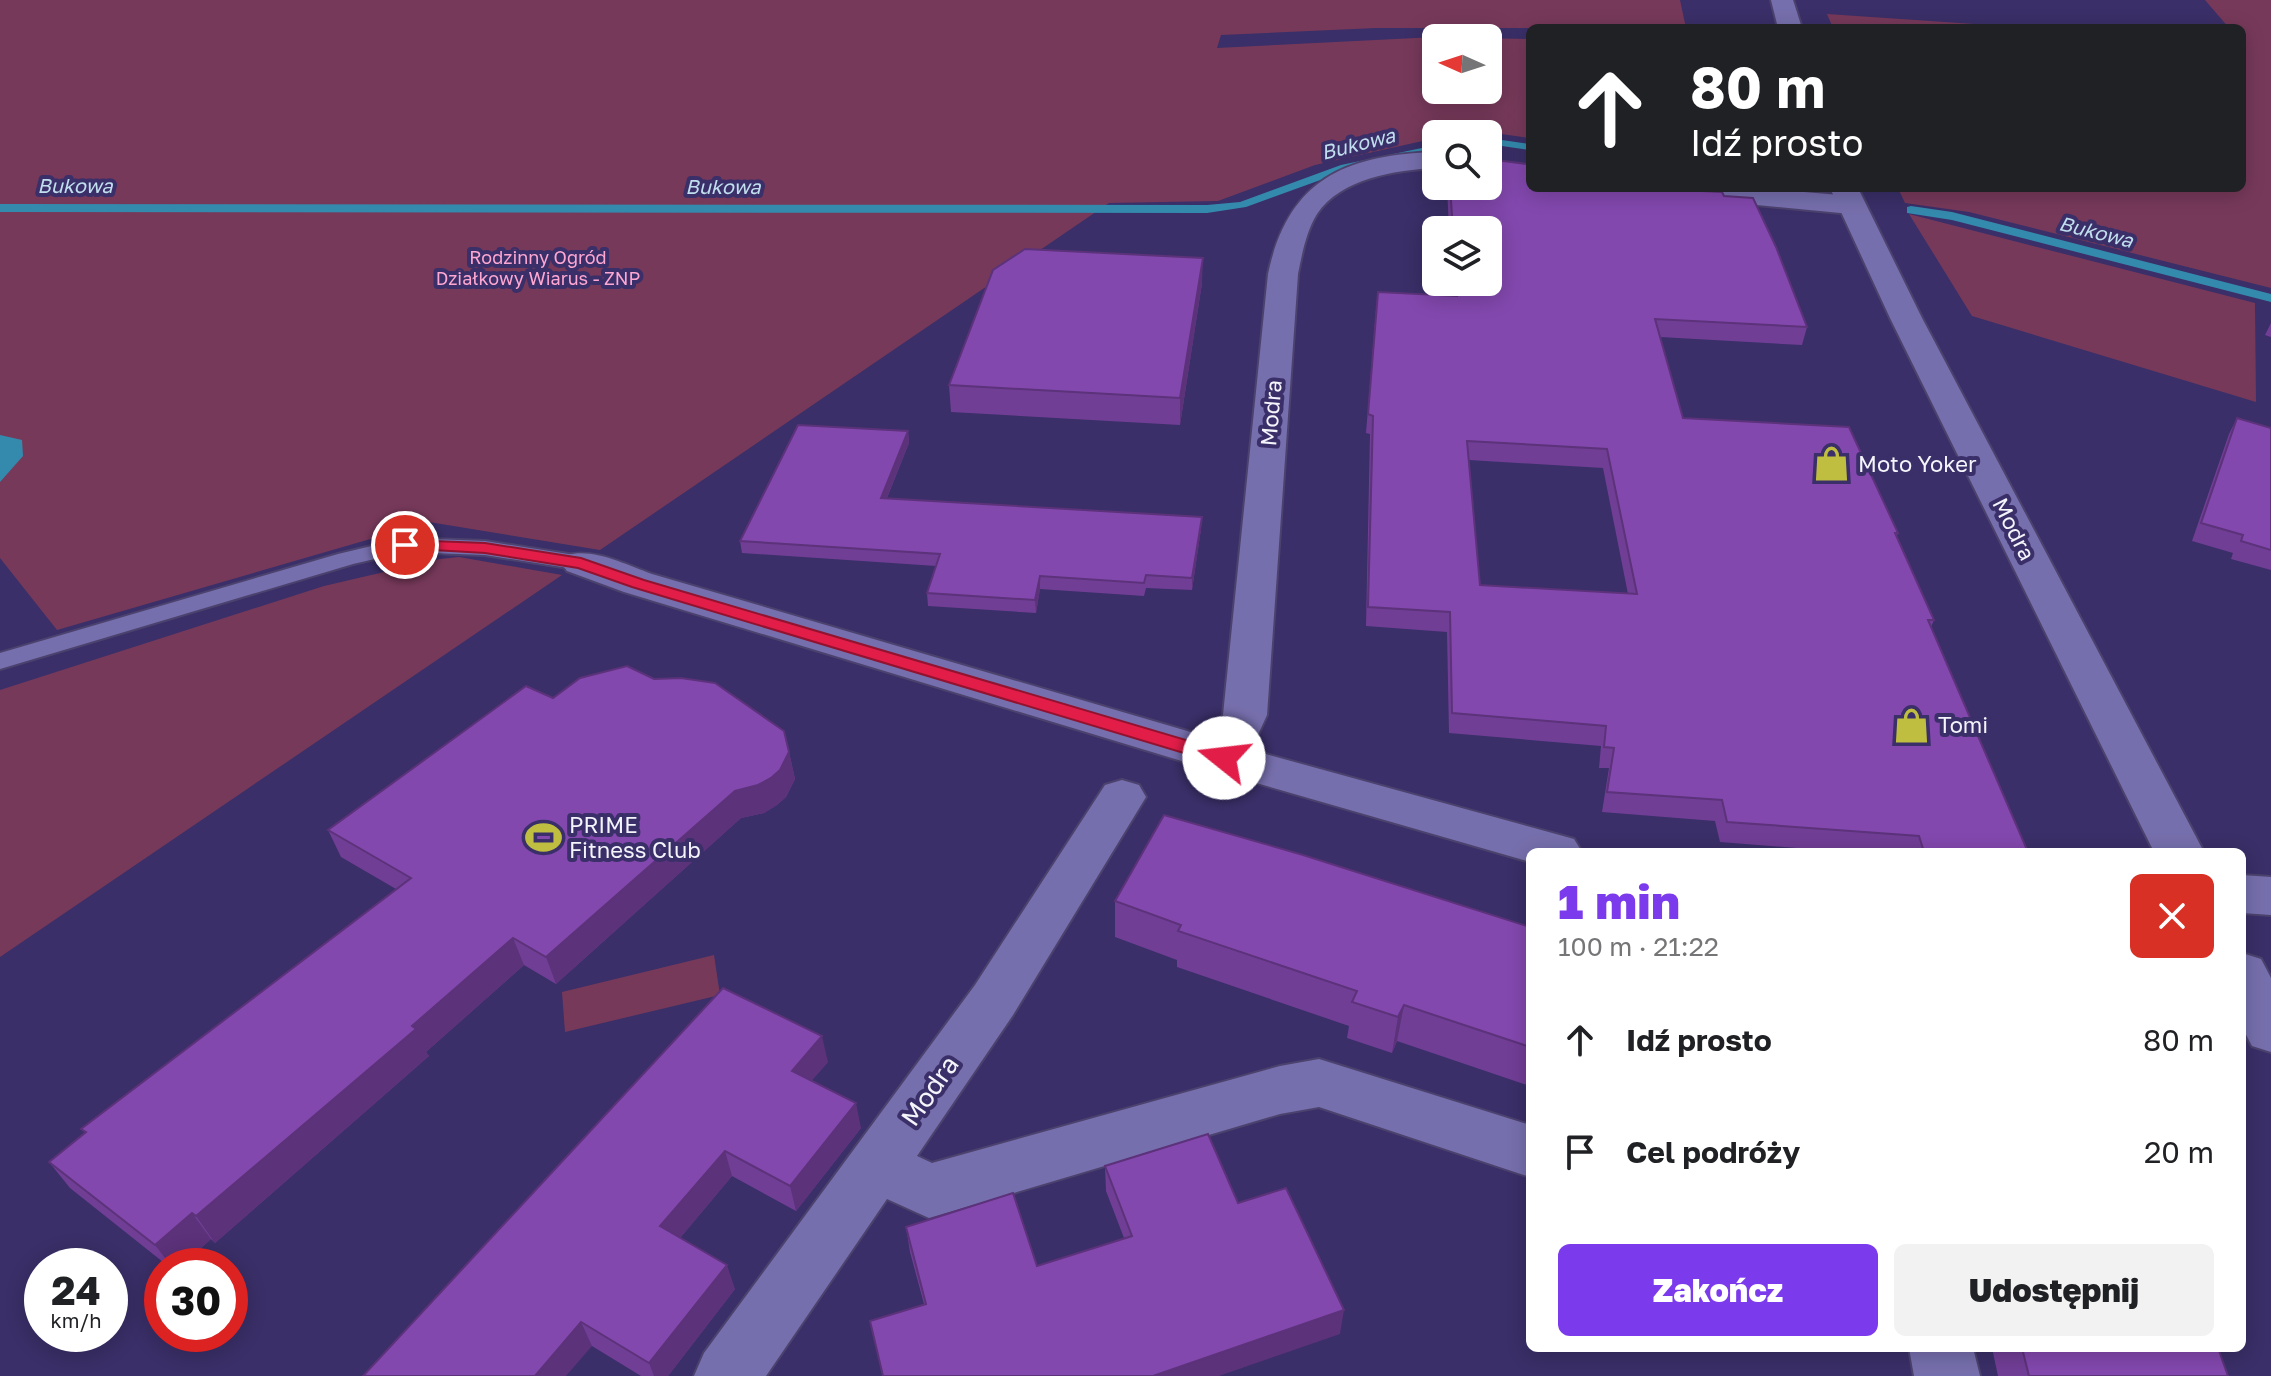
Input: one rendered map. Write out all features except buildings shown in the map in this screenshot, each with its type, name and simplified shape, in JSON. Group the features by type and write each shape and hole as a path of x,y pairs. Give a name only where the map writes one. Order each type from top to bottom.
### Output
{"street":[{"path":"1782,0 1789,24"},
{"name":"Modra","path":"1224,758 1245,715 1283,274 1289,245 1312,201 1334,185 1381,168 1422,162"},
{"name":"Modra","path":"1756,192 1847,196 2177,848"},
{"path":"581,563 638,583 1224,758 1543,848"},
{"name":"Modra","path":"727,1376 994,1000 1122,797"},
{"path":"2246,894 2271,896"},
{"path":"2246,985 2260,1024"},
{"path":"878,1166 929,1191 1280,1090 1319,1083 1526,1150"},
{"path":"1942,1352 1947,1376"}],"lane":[{"path":"0,661 346,559 405,545 485,548 581,563"}],"green space":[{"name":"Rodzinny Ogród Działkowy Wiarus - ZNP","path":"0,0 1680,0 1685,24 1526,24 1526,28 1502,28 1502,24 1422,24 1422,28 1221,35 1217,48 1422,38 1422,104 1502,104 1502,38 1526,39 1526,137 1502,134 1502,120 1422,120 1422,141 1315,165 1218,201 1109,203 600,550 429,522 57,630 0,558"},
{"path":"2205,0 2271,0 2271,288 1969,212 1905,203 1900,192 2246,192 2246,24 2226,24"},
{"path":"1827,14 1974,24 1831,24"},
{"path":"1909,214 2255,303 2256,402 1972,316"},
{"path":"459,557 562,575 0,957 0,690 324,586"},
{"path":"714,955 720,995 565,1032 562,992"}],"water":[{"path":"0,435 22,440 23,456 0,482"}],"waterway":[{"name":"Bukowa","path":"1502,143 1526,146"},
{"name":"Bukowa","path":"0,208 1207,209 1242,205 1345,167 1422,151"},
{"name":"Bukowa","path":"1911,210 1952,216 2271,298"}],"place":[{"name":"Moto Yoker","path":"1832,464"},
{"name":"Tomi","path":"1912,725"},
{"name":"PRIME Fitness Club","path":"543,838"}],"route":[{"path":"405,545 485,548 581,563 638,583 1224,758"}]}
